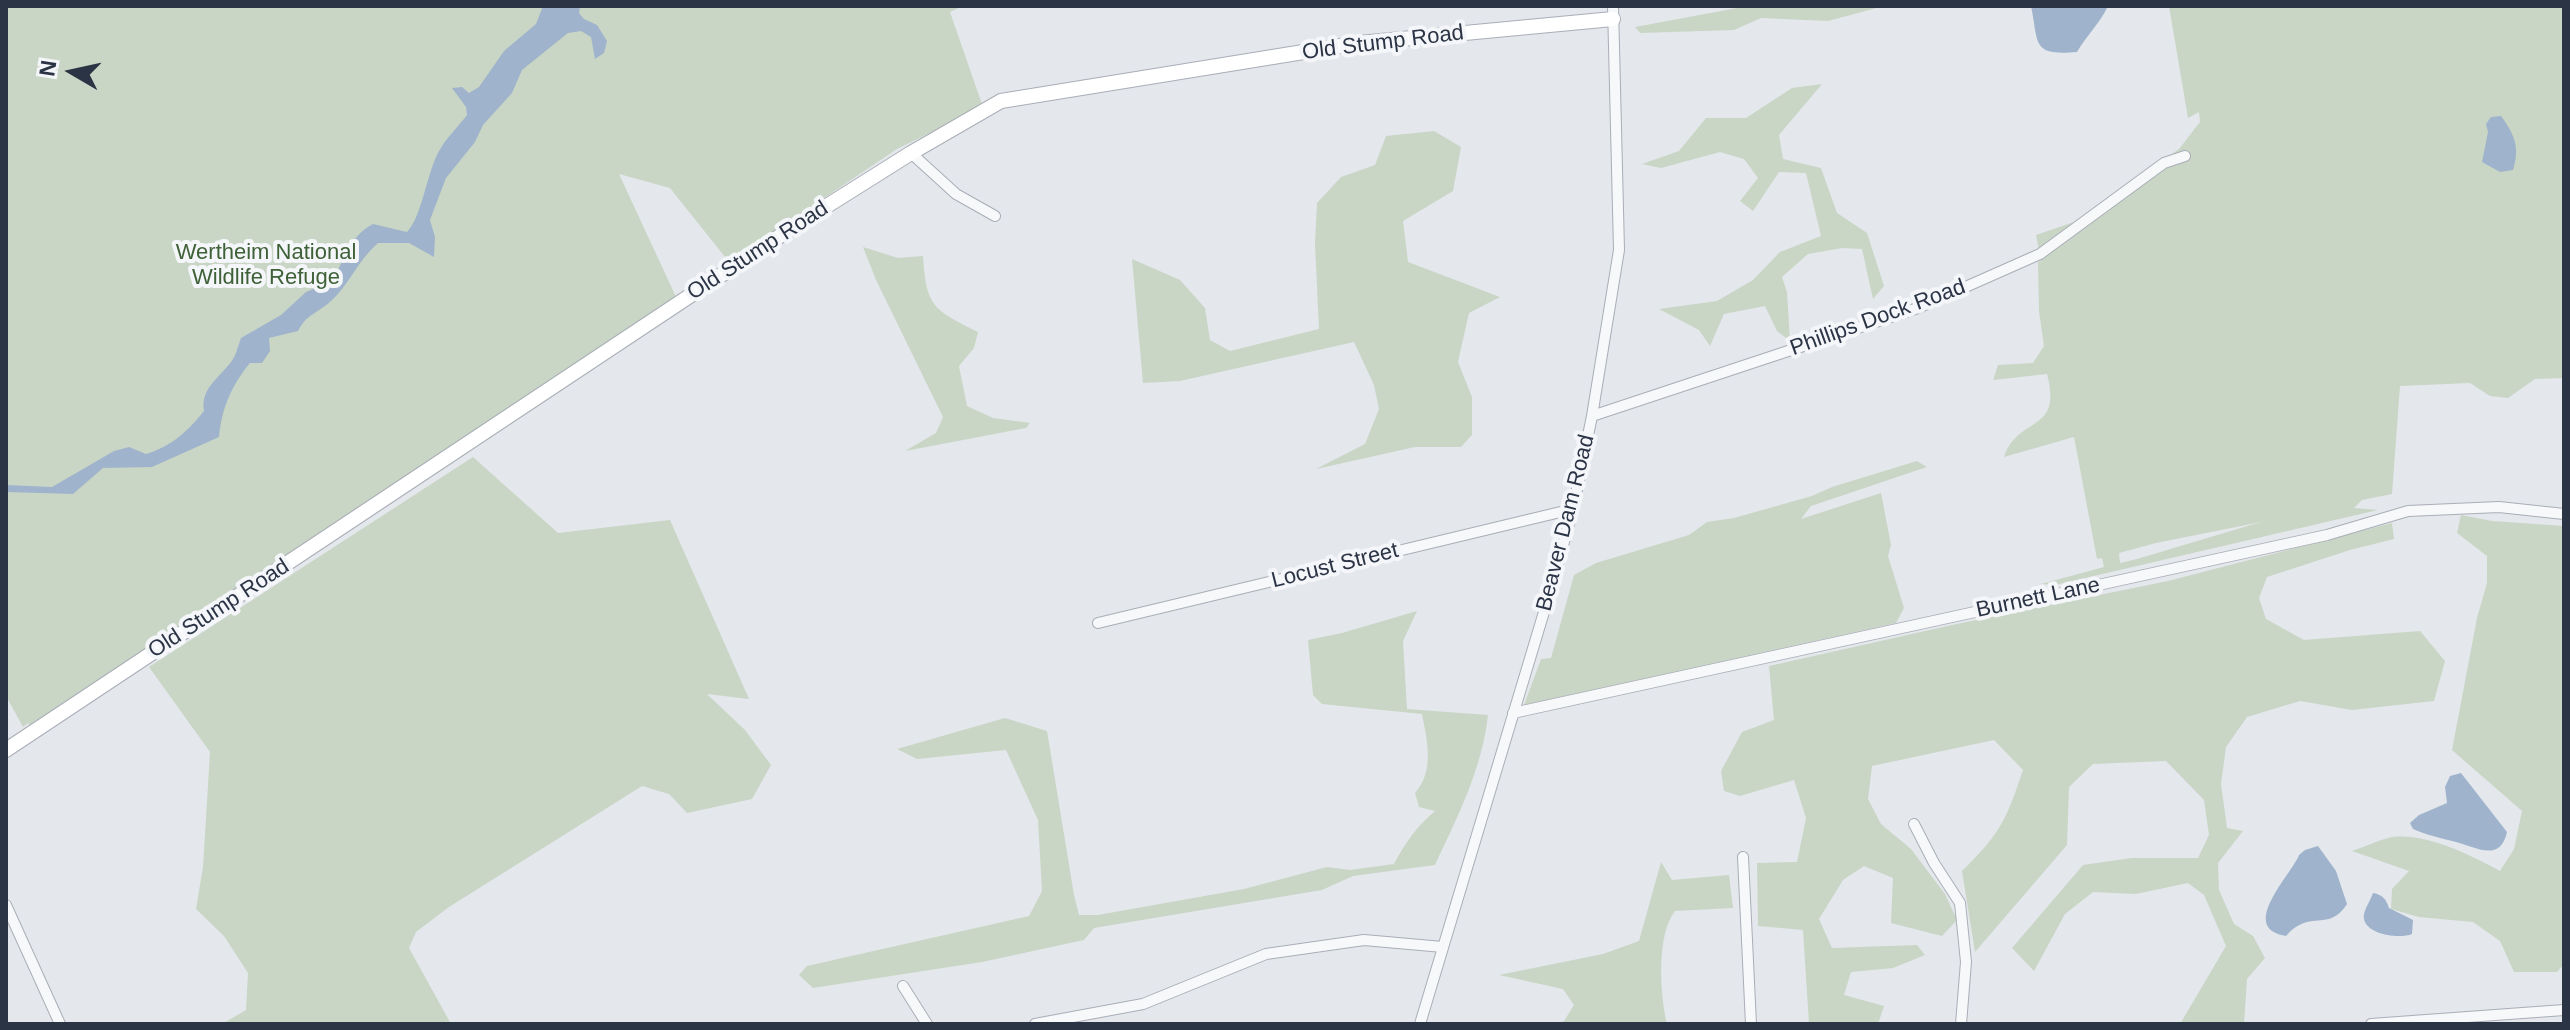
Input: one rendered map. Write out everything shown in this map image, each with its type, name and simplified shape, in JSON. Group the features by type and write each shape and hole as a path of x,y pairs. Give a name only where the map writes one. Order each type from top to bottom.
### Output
{"street":[{"name":"Old Stump Road","path":"6,750 795,226 1001,101 1359,43 1613,12"},
{"name":"Beaver Dam Road","path":"1420,1024 1553,582 1573,509 1592,416 1619,250 1613,12"},
{"path":"911,153 956,194 995,216"},
{"name":"Phillips Dock Road","path":"1592,416 1918,308 2040,254 2164,163 2185,156"},
{"name":"Burnett Lane","path":"1513,713 2327,535 2408,511 2499,507 2564,514"},
{"name":"Locust Street","path":"1098,623 1573,509"},
{"path":"1914,824 1960,903 1966,962 1961,1024"},
{"path":"1743,857 1751,1024"},
{"path":"6,905 60,1024"},
{"path":"1035,1024 1143,1004 1266,954 1364,940 1443,947"},
{"path":"903,986 927,1024"},
{"path":"2371,1024 2564,1010"}],"green space":[{"name":"Wertheim National Wildlife Refuge","path":"6,6 963,6 950,12 983,107 897,149 729,262 670,188 619,174 677,299 34,733 28,723 23,727 6,696"},
{"path":"1748,6 1884,6 1828,21 1761,18 1734,30 1640,33 1635,27"},
{"path":"2169,6 2564,6 2564,378 2535,379 2508,398 2490,396 2470,383 2400,386 2392,494 2362,500 2354,508 2378,510 2055,585 2041,584 2104,567 2102,558 2097,559 2074,437 2004,457 2011,444 2044,416 2049,406 2047,374 1993,380 1998,365 2033,363 2044,346 2039,311 2038,262 2041,261 2036,235 2074,222 2179,149 2200,122 2199,112 2188,118","holes":["2261,522 2120,563 2119,553"]},
{"path":"1822,84 1779,135 1783,159 1821,168 1837,213 1867,233 1884,286 1873,299 1862,249 1842,248 1808,254 1782,277 1787,292 1790,341 1777,331 1765,306 1724,314 1710,346 1699,330 1659,309 1717,301 1753,280 1780,252 1821,236 1806,173 1779,172 1753,211 1740,201 1758,178 1744,159 1720,152 1661,168 1642,164 1679,151 1706,118 1746,118 1792,88"},
{"path":"1434,131 1461,147 1453,191 1403,221 1408,262 1500,297 1469,313 1458,362 1472,397 1472,435 1461,447 1415,447 1316,469 1365,444 1379,409 1374,385 1354,342 1180,381 1143,383 1132,259 1180,280 1205,308 1210,340 1230,351 1319,329 1315,244 1317,203 1341,177 1375,165 1386,136"},
{"path":"863,247 898,258 923,256 927,286 935,305 951,318 978,332 974,348 959,366 967,406 993,418 1030,423 1026,428 905,451 936,433 943,417"},
{"path":"473,457 558,533 670,520 749,699 707,694 745,730 771,765 752,799 687,813 669,794 642,786 449,907 416,932 409,948 451,1024 222,1024 246,1010 248,973 224,936 196,909 203,867 210,752 149,667"},
{"path":"1917,461 1927,467 1811,506 1801,519 1881,493 1891,545 1888,556 1904,608 1896,623 1524,705 1541,659 1551,658 1574,575 1596,563 1689,535 1707,522 1734,518 1812,496"},
{"path":"2461,515 2492,521 2564,526 2564,964 2557,972 2514,972 2500,941 2473,922 2419,917 2391,909 2392,889 2409,871 2352,851 2401,836 2461,851 2500,871 2514,849 2522,811 2452,750 2477,618 2487,583 2487,556 2457,533"},
{"path":"2392,523 2394,539 2267,577 2259,598 2266,619 2304,640 2420,631 2445,661 2434,701 2352,710 2300,701 2247,717 2226,747 2221,784 2227,828 2243,831 2218,863 2219,890 2234,924 2253,936 2265,958 2247,979 2244,1024 2180,1024 2226,946 2204,895 2188,883 2136,894 2093,892 2065,914 2034,971 2012,948 2083,865 2132,858 2198,858 2209,835 2204,800 2166,761 2093,764 2069,787 2067,845 1975,952 1962,871 2001,825 2023,770 1994,740 1872,766 1868,799 1881,824 1911,849 1945,894 1957,920 1942,936 1891,923 1893,878 1864,866 1843,880 1819,919 1832,948 1917,945 1925,955 1893,968 1851,972 1844,995 1884,1006 1878,1024 1809,1024 1803,930 1758,926 1757,863 1797,862 1806,818 1794,780 1740,796 1724,791 1721,771 1742,732 1774,720 1769,666 2168,581"},
{"path":"1417,611 1403,641 1407,709 1488,715 1475,773 1435,865 1353,876 1322,890 1094,928 1084,940 982,962 813,988 799,975 807,966 1029,916 1042,891 1038,820 1006,750 917,759 897,749 1005,718 1047,731 1079,915 1098,915 1244,889 1327,867 1350,870 1394,864 1412,835 1435,811 1419,807 1415,793 1427,765 1422,714 1322,704 1313,695 1308,640"},
{"path":"1661,862 1672,880 1729,875 1733,908 1675,911 1662,950 1667,1024 1555,1024 1564,1021 1574,1005 1563,989 1499,975 1603,954 1639,941"}],"water":[{"path":"543,6 580,6 579,13 597,25 607,41 604,53 595,59 591,37 581,31 568,33 522,70 512,93 483,125 475,142 446,178 430,220 435,237 434,257 409,243 378,243 340,292 307,319 298,331 269,338 270,351 262,363 250,363 233,389 222,416 219,437 152,467 103,468 73,494 6,492 6,485 52,487 114,451 129,447 146,454 172,442 204,411 208,390 233,360 241,338 281,315 306,292 334,280 349,248 365,229 373,224 407,232 417,216 439,151 467,115 466,107 452,88 462,87 469,93 479,87 504,51 536,24"},
{"path":"2031,6 2108,6 2077,52 2062,53 2052,52 2040,45"},
{"path":"2501,116 2513,136 2516,155 2513,170 2500,172 2482,162 2488,132 2486,124 2491,117"},
{"path":"2461,773 2507,832 2504,842 2493,850 2423,833 2413,829 2410,823 2419,815 2447,803 2445,787 2450,776"},
{"path":"2318,846 2336,871 2347,904 2333,917 2303,923 2286,936 2272,931 2266,923 2267,912 2279,887 2299,855"},
{"path":"2373,893 2384,898 2389,908 2413,920 2412,934 2385,934 2366,924 2364,913"}]}
